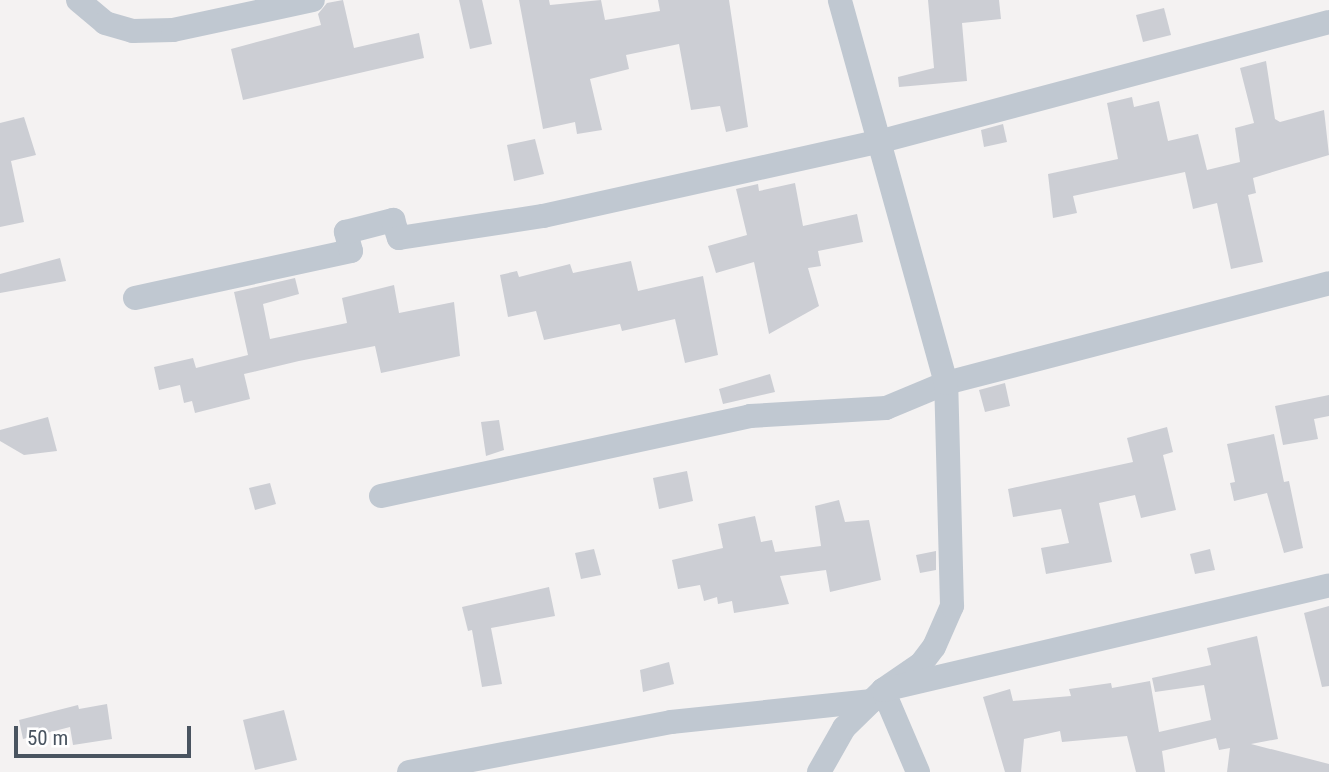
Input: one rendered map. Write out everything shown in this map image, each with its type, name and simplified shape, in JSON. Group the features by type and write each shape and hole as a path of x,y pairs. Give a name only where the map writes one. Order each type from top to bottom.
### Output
{"street":[{"path":"78,0 105,23 133,31 173,30 313,0"},
{"path":"819,772 844,728 877,696 921,664 934,648 952,606 946,383 839,0"},
{"path":"135,298 351,251 346,232 393,220 399,238 543,216 878,142 1329,22"},
{"path":"381,496 750,416 886,408 946,383 1329,283"},
{"path":"409,772 671,722 877,696 1329,584"},
{"path":"877,696 918,772"}],"building":[{"path":"343,0 354,48 419,33 424,58 243,100 231,49 321,25 318,14 327,3"},
{"path":"459,0 482,0 492,44 470,49"},
{"path":"519,0 549,0 550,5 601,0 605,20 660,11 658,0 729,0 748,127 726,132 720,106 691,110 679,44 626,55 629,69 590,79 602,130 577,134 575,122 543,129"},
{"path":"928,0 999,0 1001,19 962,23 967,81 899,87 898,77 934,68"},
{"path":"1164,8 1171,35 1143,42 1136,15"},
{"path":"1266,61 1275,119 1280,122 1324,110 1329,155 1253,178 1256,193 1248,195 1263,262 1231,269 1217,203 1193,209 1185,172 1073,196 1077,213 1053,218 1048,174 1118,159 1107,103 1132,97 1134,107 1159,101 1168,141 1198,134 1207,170 1240,162 1235,128 1254,123 1240,68"},
{"path":"24,117 36,155 11,161 24,222 0,227 0,123"},
{"path":"1003,124 1007,142 984,147 981,130"},
{"path":"535,139 544,174 514,181 507,145"},
{"path":"795,183 803,226 857,214 863,242 818,251 821,266 808,268 819,306 769,334 754,262 716,273 708,246 747,235 736,189 758,184 759,191"},
{"path":"60,258 66,281 0,293 0,274"},
{"path":"631,261 638,291 703,276 718,355 685,363 675,319 622,331 620,324 544,340 536,311 508,317 500,275 517,271 519,277 570,264 573,273"},
{"path":"295,278 299,294 263,304 270,339 347,323 342,298 394,285 399,313 454,302 460,356 381,373 375,346 299,361 244,374 250,399 195,413 192,401 184,403 180,385 159,390 154,367 193,358 196,368 248,355 234,292"},
{"path":"770,374 775,392 723,404 719,389"},
{"path":"1005,383 1010,406 985,412 979,390"},
{"path":"1329,395 1329,416 1314,419 1318,439 1283,445 1275,406"},
{"path":"48,417 57,451 24,455 0,441 0,430"},
{"path":"499,420 504,450 486,456 481,422"},
{"path":"1167,427 1173,452 1163,455 1176,510 1141,518 1135,495 1099,503 1112,562 1046,574 1041,548 1069,543 1061,509 1013,517 1008,489 1133,462 1127,438"},
{"path":"1274,434 1284,482 1289,481 1303,548 1284,553 1267,493 1234,501 1230,483 1235,482 1227,444"},
{"path":"687,471 693,501 659,509 653,478"},
{"path":"270,483 276,504 255,510 249,488"},
{"path":"839,500 845,522 869,520 881,580 830,592 826,570 780,576 789,604 734,613 732,601 718,604 717,597 704,601 700,585 678,589 672,560 723,548 718,524 755,516 761,542 772,540 775,552 821,546 815,506"},
{"path":"594,549 601,575 581,579 575,553"},
{"path":"1210,549 1215,570 1195,574 1190,554"},
{"path":"936,551 936,570 920,573 916,555"},
{"path":"549,587 555,616 491,628 502,684 482,687 472,630 468,631 462,607"},
{"path":"1329,606 1329,686 1322,687 1304,613"},
{"path":"1257,636 1278,739 1251,744 1329,764 1329,772 1227,772 1230,748 1219,750 1216,738 1162,751 1165,772 1136,772 1127,736 1062,742 1060,731 1024,739 1021,772 1005,772 983,697 1010,689 1013,701 1071,696 1069,689 1111,683 1112,688 1150,681 1159,732 1211,720 1204,685 1155,692 1152,678 1211,665 1207,648"},
{"path":"669,662 674,684 643,692 640,670"},
{"path":"107,704 112,739 73,745 70,727 23,739 19,720 78,705 79,709"},
{"path":"284,710 297,760 255,770 243,720"}]}
